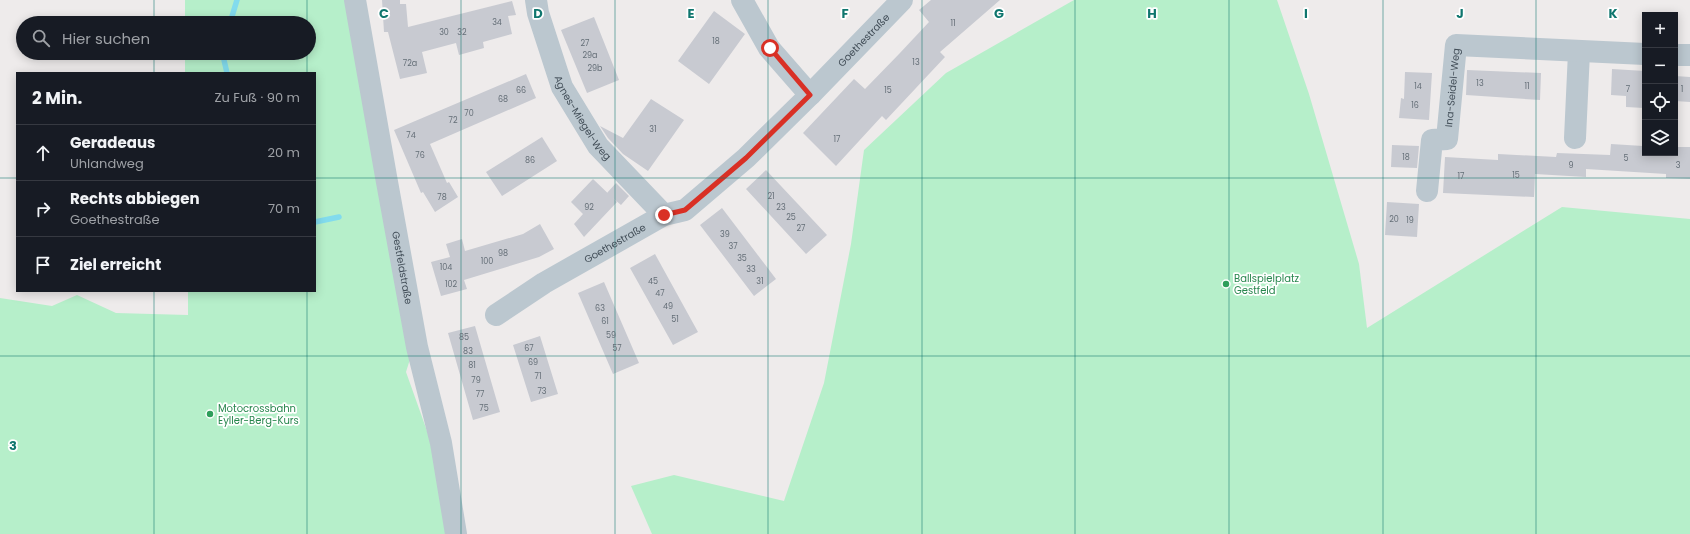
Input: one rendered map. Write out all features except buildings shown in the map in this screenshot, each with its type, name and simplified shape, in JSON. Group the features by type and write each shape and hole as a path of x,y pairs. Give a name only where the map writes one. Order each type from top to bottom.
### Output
{"street":[{"name":"Gestfeldstraße","path":"355,0 417,347 441,443 456,534"},
{"name":"Agnes-Miegel-Weg","path":"536,0 538,13 565,91 598,146 664,215"},
{"path":"742,0 770,48 810,95"},
{"name":"Goethestraße","path":"496,315 544,283 664,215 685,210 746,158 810,95 902,0"},
{"name":"Ina-Seidel-Weg","path":"1427,191 1432,140 1447,139 1456,45 1642,54"},
{"path":"1575,138 1580,52"},
{"path":"1678,55 1690,56"}],"green space":[{"path":"185,0 355,0 415,343 406,372 432,445 448,534 0,534 0,298 52,306 77,295 116,313 188,315 188,292 316,292 316,72 185,72 185,60 316,60 316,16 185,16"},
{"path":"1074,0 1277,0 1309,94 1359,264 1367,328 1562,207 1690,219 1690,534 652,534 631,486 674,475 784,501 824,383 851,244 864,150 946,73"}],"waterway":[{"path":"232,16 237,0"},
{"path":"224,60 227,72"},
{"path":"316,222 339,217"}],"place":[{"name":"Ballspielplatz Gestfeld","path":"1226,284"},
{"name":"Motocrossbahn Eyller-Berg-Kurs","path":"210,414"}],"route":[{"path":"664,215 685,210 746,158 810,95 770,48"}]}
